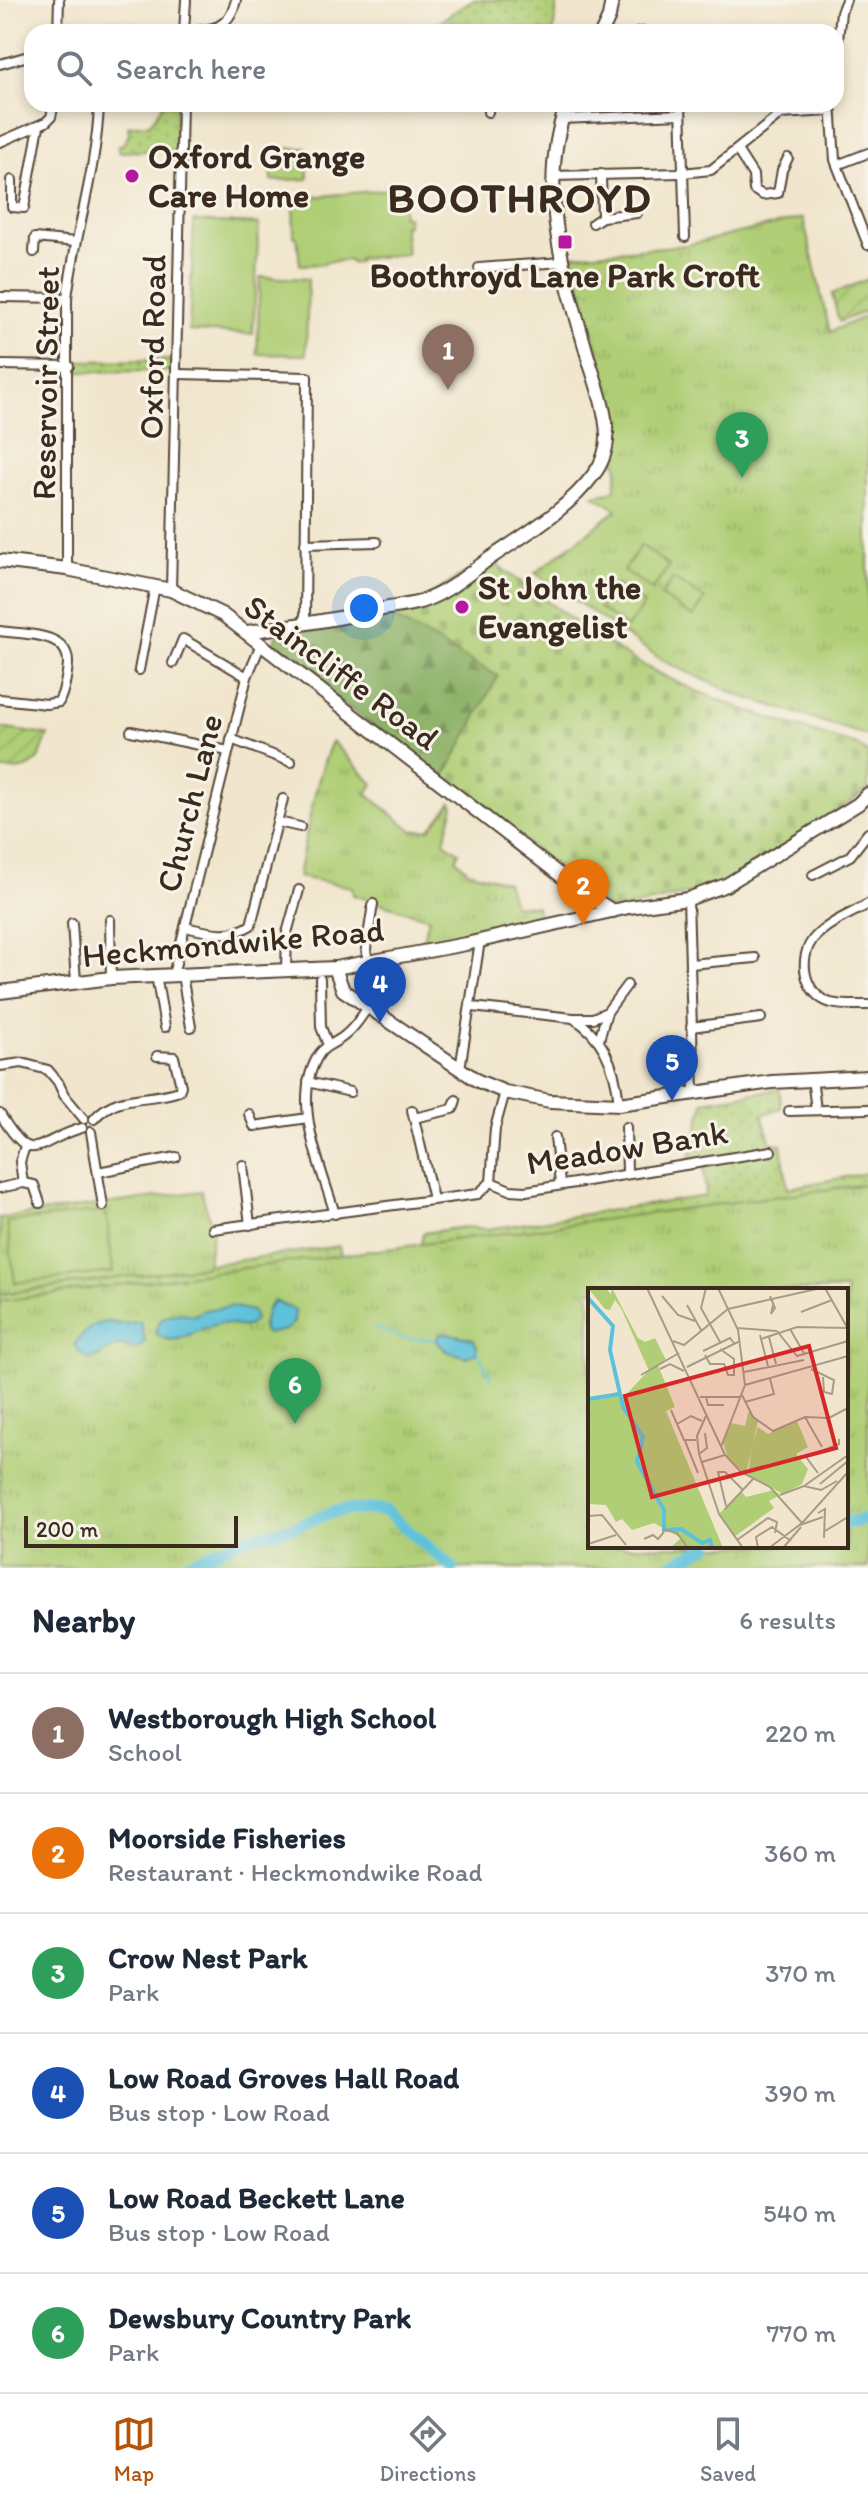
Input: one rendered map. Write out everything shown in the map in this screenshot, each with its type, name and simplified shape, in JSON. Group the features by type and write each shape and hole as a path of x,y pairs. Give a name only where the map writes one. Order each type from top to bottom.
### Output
{"street":[{"path":"58,24 59,0"},
{"path":"184,24 186,0"},
{"path":"223,24 233,13 236,0"},
{"path":"606,24 612,0"},
{"path":"840,24 846,0"},
{"path":"0,64 24,57"},
{"path":"0,142 39,126 49,119 52,112"},
{"name":"Reservoir Street","path":"67,569 67,298 98,112"},
{"name":"Oxford Road","path":"171,590 182,112"},
{"path":"247,632 417,603 442,593 548,516 593,476 602,461 608,438 600,393 562,262 552,176 564,112"},
{"path":"562,119 645,112"},
{"path":"681,112 685,237"},
{"path":"552,176 711,170 781,114 795,112"},
{"path":"832,112 837,165 868,245"},
{"path":"12,180 12,207 24,208 39,126"},
{"path":"737,150 753,175 754,190 763,195 778,193 782,170 788,158"},
{"path":"837,165 868,153"},
{"path":"601,174 602,217"},
{"path":"593,223 602,217 637,213"},
{"path":"858,218 868,214"},
{"path":"34,252 35,238 76,242"},
{"path":"479,268 562,262"},
{"path":"0,297 67,298"},
{"path":"0,365 69,366"},
{"path":"177,374 307,377 305,624"},
{"path":"305,544 377,542"},
{"name":"Staincliffe Road","path":"0,561 67,569 155,586 171,590 223,615 578,889 613,911"},
{"path":"139,670 155,586"},
{"path":"265,647 281,628"},
{"path":"0,631 56,640 68,654 67,673 59,702 0,699"},
{"path":"173,663 183,639 247,677"},
{"name":"Church Lane","path":"178,975 185,927 247,677 265,647"},
{"path":"131,731 228,751"},
{"path":"231,739 291,762"},
{"name":"Heckmondwike Road","path":"0,992 111,978 335,968 480,941 613,911 688,899 726,885 858,804 868,794"},
{"path":"185,927 225,934 241,932 251,925 283,799"},
{"path":"278,822 300,827"},
{"path":"813,875 850,856 868,833"},
{"path":"286,970 287,933 299,890"},
{"path":"688,899 694,1095"},
{"path":"368,963 366,949 373,904"},
{"path":"868,904 818,934 808,945 805,972 811,989 828,1003 868,1005"},
{"path":"110,920 111,978"},
{"path":"72,923 76,982"},
{"path":"460,1069 480,941"},
{"path":"690,964 755,958"},
{"path":"335,968 343,990 478,1081 505,1092 550,1101 619,1104 772,1082 868,1077"},
{"path":"156,975 165,1027"},
{"path":"178,975 191,1027"},
{"path":"320,979 321,1027 328,1045"},
{"path":"599,1040 607,1012 627,985"},
{"path":"335,1214 305,1098 308,1082 321,1052 352,1030 368,1007"},
{"path":"472,1007 573,1018 593,1018 607,1012"},
{"path":"573,1018 588,1026 599,1040 617,1081 619,1104"},
{"path":"691,1027 761,1018"},
{"path":"0,1114 18,1141 25,1146 43,1147 85,1126 108,1106 121,1100 179,1091 181,1086 174,1057 157,1056"},
{"path":"0,1066 22,1063 48,1070 58,1082 85,1126 98,1172 103,1206"},
{"path":"812,1078 816,1110"},
{"path":"308,1082 350,1092"},
{"path":"213,1229 433,1199 470,1197 491,1182 495,1128 505,1092"},
{"path":"433,1199 413,1114 428,1115 453,1109 456,1100"},
{"path":"789,1111 868,1109"},
{"path":"249,1114 254,1126 308,1118"},
{"path":"626,1127 627,1173"},
{"path":"555,1137 560,1184"},
{"path":"23,1183 20,1162 25,1146"},
{"name":"Meadow Bank","path":"491,1182 510,1190 526,1191 771,1151"},
{"path":"98,1172 176,1157"},
{"path":"243,1165 250,1225"},
{"path":"0,1188 23,1183 34,1185 40,1203"}],"green space":[{"path":"472,0 558,0 554,24 436,24"},
{"path":"158,112 176,112 176,150 118,152 118,145 122,145 129,135 128,126 150,124"},
{"path":"307,148 308,179 272,181 271,149"},
{"path":"401,188 403,216 407,216 408,225 404,225 407,254 358,259 358,262 351,263 350,260 300,265 297,237 294,237 293,199"},
{"path":"803,218 830,332 868,315 868,736 738,695 665,662 535,573 617,510 594,495 615,488 618,469 614,454 618,438 610,393 572,255 687,245"},
{"path":"194,221 259,224 253,334 189,331"},
{"path":"260,277 308,279 306,355 257,354"},
{"path":"868,279 868,310 839,322 832,294"},
{"path":"171,360 171,371 69,372 69,361"},
{"path":"641,545 669,566 652,590 624,570"},
{"path":"489,559 591,633 656,672 730,704 857,745 868,754 868,790 726,885 613,911 444,778 498,676 380,610 417,603"},
{"path":"673,579 705,599 693,617 661,596"},
{"path":"616,584 644,604 627,628 599,608"},
{"path":"380,610 498,676 444,778 270,650 281,628"},
{"path":"0,728 48,735 37,760 27,768 0,770"},
{"path":"332,741 373,784 367,794 413,831 430,829 452,802 454,806 444,842 459,852 456,859 468,871 507,882 514,905 536,906 539,921 419,953 429,918 353,895 352,887 298,877 316,791"},
{"path":"780,1089 781,1108 762,1115 771,1143 781,1144 788,1188 868,1173 868,1202 418,1260 423,1233 465,1227 487,1229 706,1196 703,1160 689,1162 704,1101"},
{"path":"868,1184 868,1568 0,1566 0,1301"},
{"path":"201,1191 213,1229 207,1266 0,1294 0,1218"},
{"path":"106,1211 113,1272 15,1283 7,1222"},
{"path":"339,1246 343,1265 0,1311 0,1294"}],"water":[{"path":"274,1301 295,1310 294,1322 286,1330 266,1334 262,1329 267,1309"},
{"path":"230,1306 252,1311 255,1320 247,1326 212,1325 179,1339 171,1340 156,1333 164,1317 195,1315 204,1310"},
{"path":"110,1322 141,1322 145,1342 140,1348 113,1347 92,1359 81,1354 74,1345 82,1336 93,1326"},
{"path":"442,1332 473,1339 477,1346 476,1353 467,1357 446,1351 436,1340"}],"waterway":[{"path":"374,1327 401,1338 436,1340"},
{"path":"477,1351 491,1378"},
{"path":"178,1568 243,1539 289,1528 337,1511 366,1509 385,1511 453,1568"},
{"path":"848,1523 868,1519"},
{"path":"665,1568 704,1548"}],"place":[{"name":"Oxford Grange Care Home","path":"132,176"},
{"name":"Boothroyd Lane Park Croft","path":"565,242"},
{"name":"Westborough High School","path":"448,390"},
{"name":"Crow Nest Park","path":"742,478"},
{"name":"St John the Evangelist","path":"462,607"},
{"name":"Moorside Fisheries","path":"583,925"},
{"name":"Low Road Groves Hall Road","path":"380,1023"},
{"name":"Low Road Beckett Lane","path":"672,1101"},
{"name":"Dewsbury Country Park","path":"295,1424"}],"district":[{"name":"BOOTHROYD","path":"520,197"}]}
